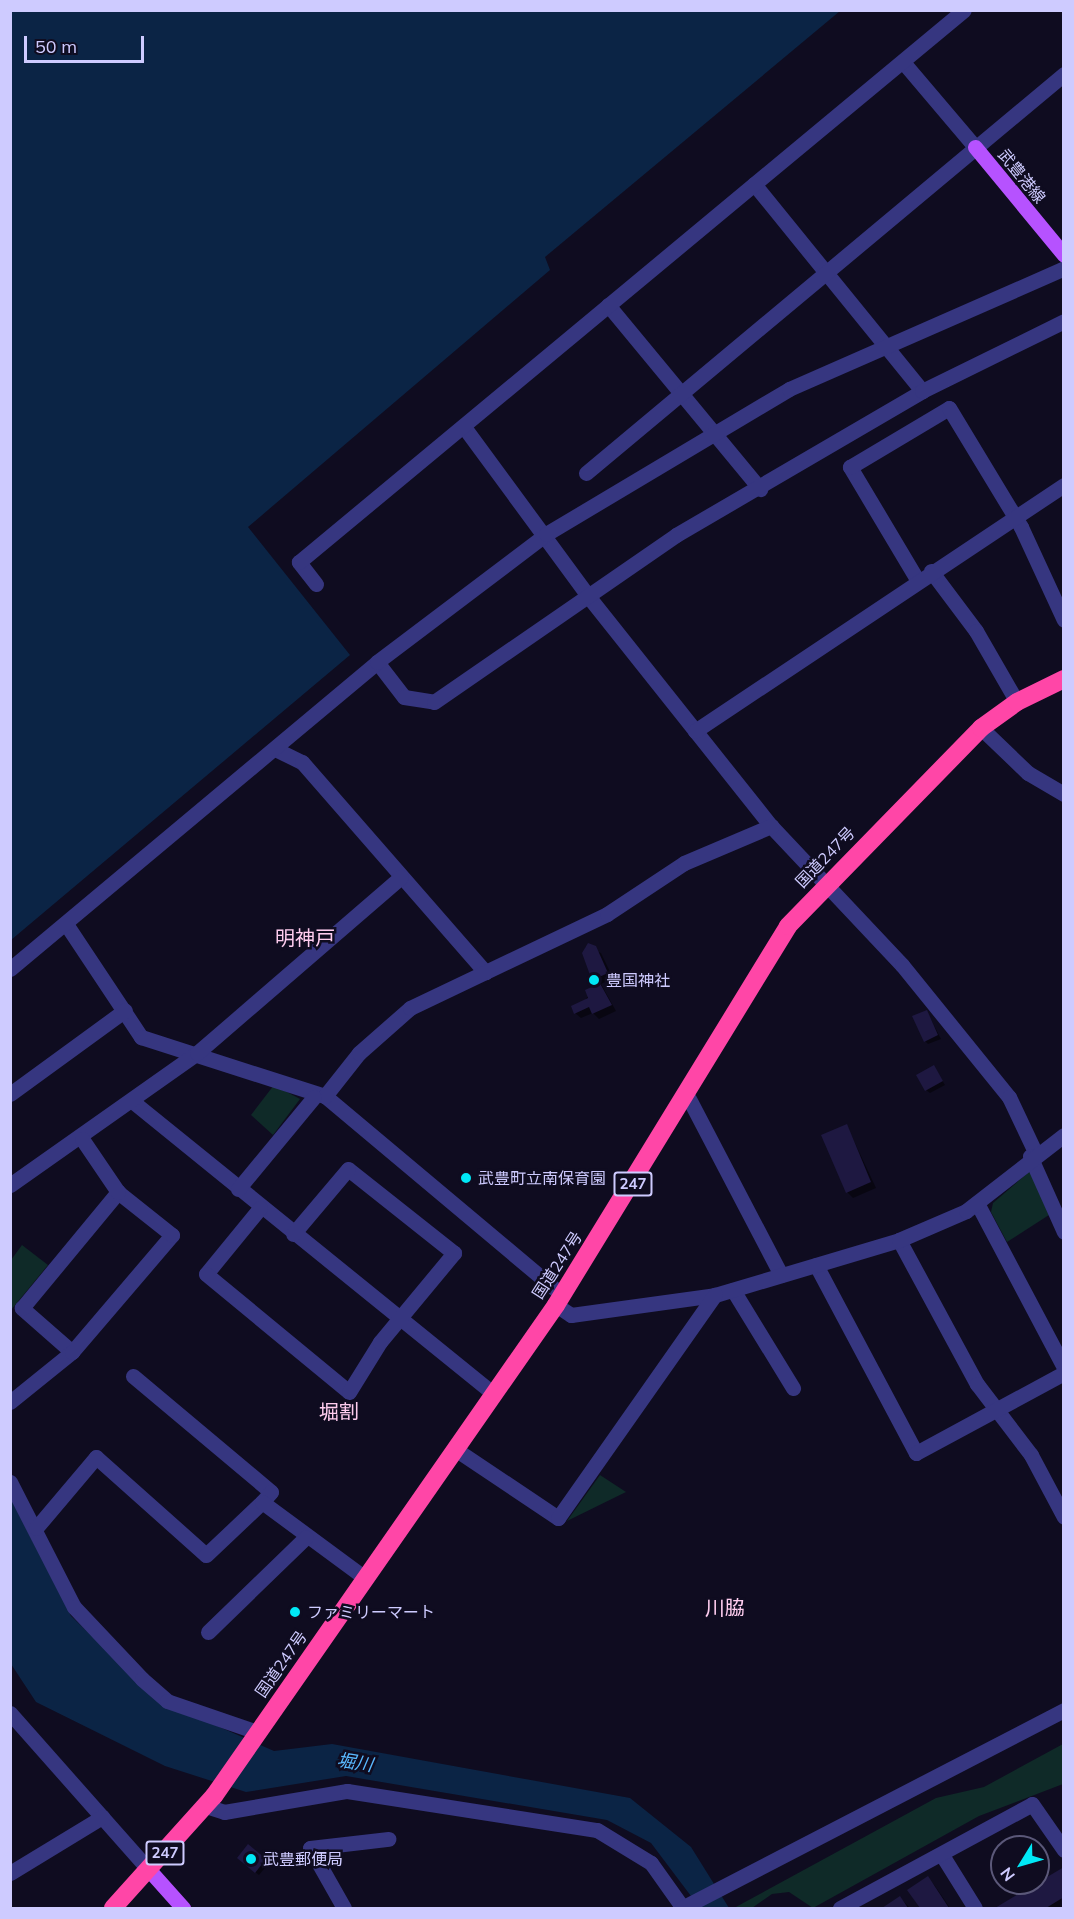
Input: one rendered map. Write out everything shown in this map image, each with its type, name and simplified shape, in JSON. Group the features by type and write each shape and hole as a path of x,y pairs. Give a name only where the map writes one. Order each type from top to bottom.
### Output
{"highway":[{"name":"国道247号","path":"113,1908 150,1871 210,1801 559,1300 687,1095 770,951 826,885 981,728 1017,702 1064,679"}],"main road":[{"name":"武豊港線","path":"975,147 1064,255"},
{"path":"150,1871 183,1908"}],"street":[{"path":"316,584 299,562 964,10"},
{"path":"903,62 975,147"},
{"path":"586,473 1064,74"},
{"path":"754,184 922,391"},
{"path":"10,969 376,662 546,534 789,389 886,344 1064,268"},
{"path":"608,305 760,489"},
{"path":"376,662 404,697 434,702 676,535 760,489 922,391 1064,321"},
{"path":"1017,702 976,631 925,576 850,467 949,408 1014,517 1064,620"},
{"path":"464,427 546,534 588,596 771,826 902,965 1009,1097 1064,1232"},
{"path":"695,731 925,576 1064,486"},
{"path":"981,728 1029,773 1064,794"},
{"path":"275,749 302,762 485,972"},
{"path":"238,1189 319,1096 395,1019 485,972 607,914 684,863 771,826"},
{"path":"10,1185 81,1139 196,1053 401,877"},
{"path":"66,924 141,1037 302,1086 319,1096 559,1300 571,1315 716,1295 899,1240 977,1203 1033,1154 1064,1135"},
{"path":"10,1094 125,1010"},
{"path":"687,1095 781,1275"},
{"path":"132,1101 399,1321 494,1394"},
{"path":"10,1402 72,1352 172,1235 118,1192 81,1139"},
{"path":"260,1208 206,1274 349,1392 399,1321 454,1253 348,1169 293,1234"},
{"path":"72,1352 22,1308 118,1192"},
{"path":"977,1203 1064,1367"},
{"path":"899,1240 996,1410 1031,1455 1064,1517"},
{"path":"816,1264 915,1454 1064,1373"},
{"path":"733,1290 793,1388"},
{"path":"455,1449 558,1518 716,1295"},
{"path":"36,1528 96,1457 206,1555 271,1492 133,1376"},
{"path":"10,1482 36,1528 74,1606 142,1678 167,1701 255,1736"},
{"path":"262,1502 306,1537 365,1578"},
{"path":"208,1632 306,1537"},
{"path":"210,1801 224,1812 347,1791 597,1830 651,1863 682,1908 1064,1710"},
{"path":"10,1713 150,1871"},
{"path":"840,1908 942,1855 1032,1804 1064,1850"},
{"path":"10,1873 102,1817"},
{"path":"344,1908 310,1848 388,1839"},
{"path":"942,1855 975,1908"}],"green space":[{"path":"274,1085 300,1099 273,1135 251,1115"},
{"path":"1030,1171 1049,1215 1007,1242 991,1212 993,1203"},
{"path":"22,1245 48,1265 11,1310 11,1260"},
{"path":"600,1475 626,1492 567,1521"},
{"path":"1063,1744 1063,1784 979,1816 813,1908 789,1892 772,1894 752,1908 734,1908 936,1798 984,1787"}],"water":[{"path":"11,10 840,11 545,257 550,270 248,527 350,655 11,940"},
{"name":"堀川","path":"10,1497 71,1616 158,1700 274,1751 332,1744 630,1798 691,1847 729,1908 700,1908 651,1843 607,1820 346,1776 246,1792 165,1766 36,1702 11,1664"}],"building":[{"name":"豊国神社","path":"588,943 596,946 608,973 597,978 612,1005 592,1014 589,1007 574,1014 571,1006 588,998 585,990 594,986 582,953"},
{"path":"927,1010 938,1035 924,1042 912,1016"},
{"path":"934,1065 943,1081 925,1091 916,1075"},
{"path":"847,1124 871,1182 846,1193 821,1135"},
{"path":"248,1844 266,1859 255,1873 237,1858"},
{"path":"1064,1867 1064,1897 1046,1908 995,1908 1017,1895 1050,1895 1050,1875"},
{"path":"928,1876 949,1908 920,1908 907,1890"},
{"path":"900,1896 908,1908 882,1908"}],"place":[{"name":"豊国神社","path":"594,980"},
{"name":"武豊町立南保育園","path":"466,1178"},
{"name":"ファミリーマート","path":"295,1612"},
{"name":"武豊郵便局","path":"251,1859"}],"district":[{"name":"明神戸","path":"305,937"},
{"name":"堀割","path":"339,1411"},
{"name":"川脇","path":"725,1607"}]}
